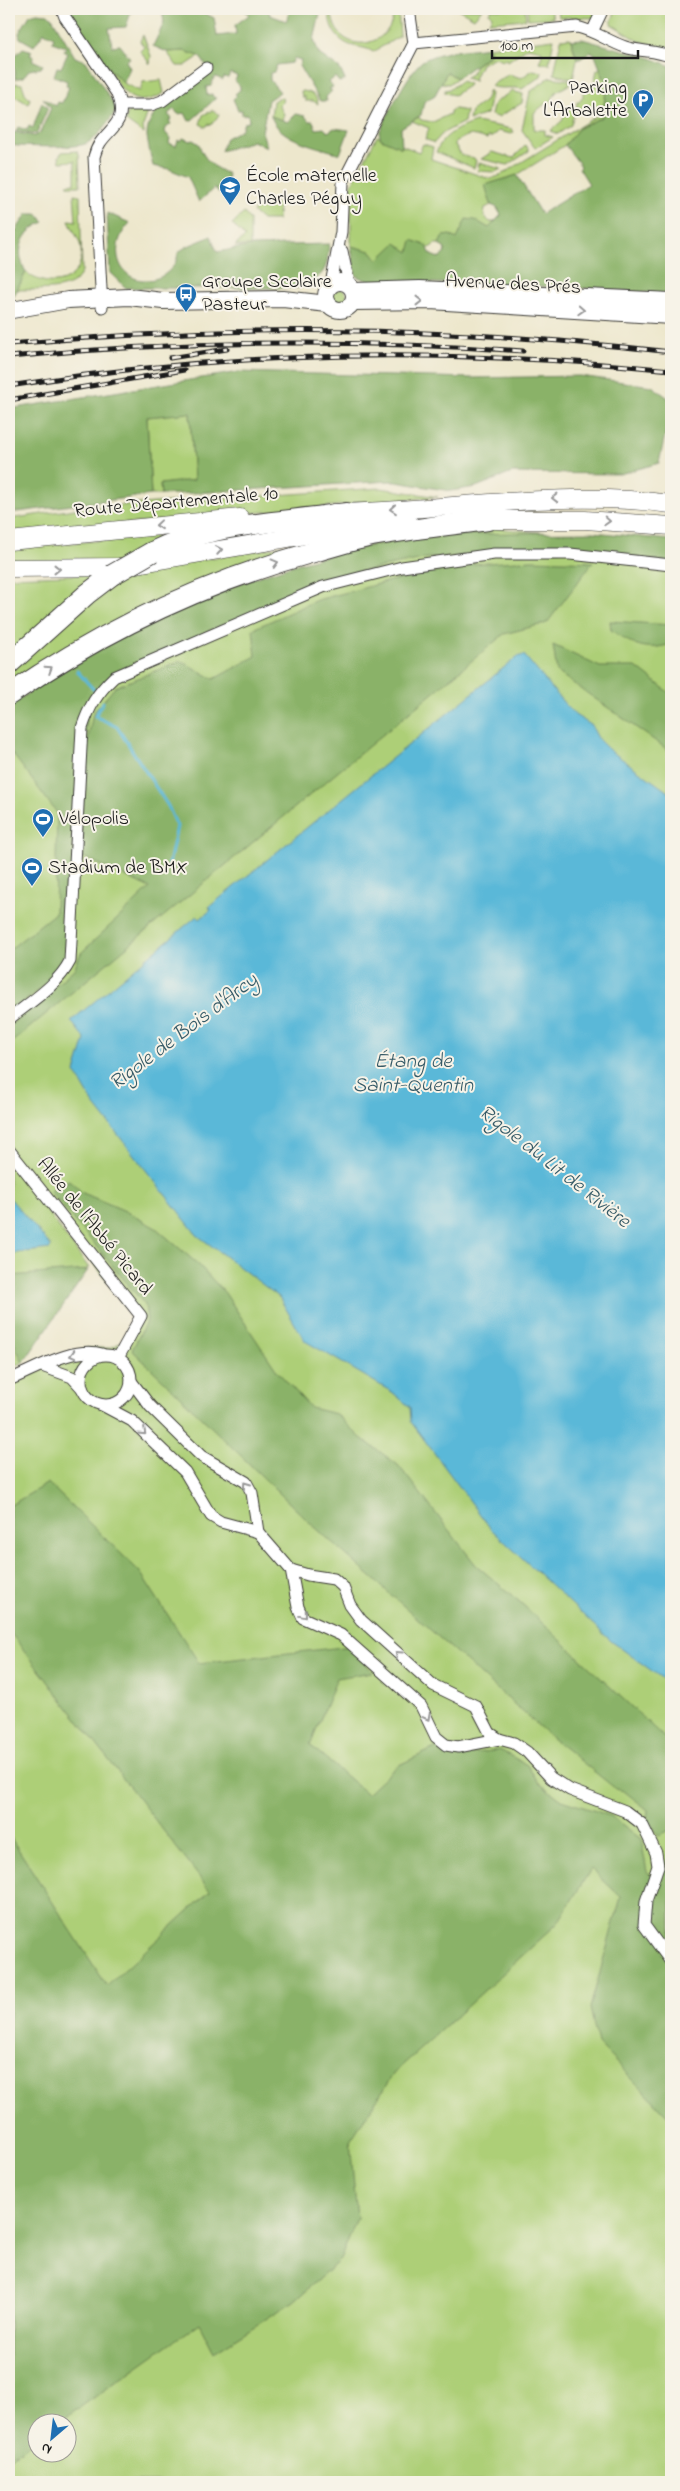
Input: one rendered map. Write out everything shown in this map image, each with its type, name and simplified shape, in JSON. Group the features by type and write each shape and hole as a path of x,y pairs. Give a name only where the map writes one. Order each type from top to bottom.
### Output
{"highway":[{"path":"9,664 87,594 112,575 152,552 201,533 347,513"},
{"path":"9,695 88,645 188,595 260,567 370,537 488,520"}],"main road":[{"name":"Avenue des Prés","path":"352,292 341,310 331,308 329,292 340,281 352,292 430,301 671,316"},
{"name":"Avenue des Prés","path":"352,292 420,289 671,301"},
{"path":"10,310 68,300 102,303 129,297 163,301 283,299 329,292"},
{"name":"Route Départementale 10","path":"9,541 237,518 347,513 540,498 604,498 671,504"},
{"path":"9,568 119,567 388,523 586,520 671,526"}],"street":[{"path":"62,9 116,92 121,105 118,124 96,145 94,156 102,303"},
{"path":"329,292 337,261 341,232 343,182 414,43 409,9"},
{"path":"593,30 603,9"},
{"path":"414,43 577,27 593,30 624,46 654,52 671,58"},
{"path":"121,105 152,105 162,100 206,68"},
{"path":"341,232 352,292"},
{"path":"9,1019 55,981 64,972 70,961 82,728 88,709 98,693 114,678 323,586 402,567 494,554 570,554 671,565"},
{"name":"Allée de l'Abbé Picard","path":"9,1150 141,1316 118,1358"},
{"path":"9,1380 76,1354 94,1352 118,1358 128,1368 131,1381 130,1389 119,1402 102,1405"},
{"path":"82,1388 82,1373 86,1366 91,1360 106,1355"},
{"path":"42,1366 72,1377 90,1400 132,1421 185,1472 210,1516 221,1522 258,1532"},
{"path":"131,1381 150,1406 201,1456 246,1482 252,1493 258,1532 291,1570 298,1607 303,1618 341,1635 414,1699 421,1706 436,1737 446,1745 458,1747 499,1739"},
{"path":"291,1570 334,1579 343,1587 350,1605 361,1620 433,1685 476,1706 490,1733 499,1739 514,1742 527,1752 551,1778 570,1790 625,1811 642,1824 654,1846 658,1866 646,1901 644,1925 671,1962"},
{"path":"474,1745 482,1734 484,1720"}],"green space":[{"path":"70,9 132,9 126,27 109,28 112,46 120,45 130,58 126,61 130,68 123,83 104,63 69,16"},
{"path":"162,9 193,9 196,12 200,11 214,18 217,36 236,34 235,25 249,15 244,9 268,9 270,15 286,21 290,11 314,9 320,14 314,40 319,54 340,69 345,80 339,82 335,77 329,82 333,87 329,89 332,91 326,97 327,101 320,101 299,66 301,60 294,58 292,63 277,65 274,72 270,73 270,80 280,92 268,100 262,132 267,147 253,141 221,151 226,138 241,130 244,123 249,122 248,114 242,115 242,110 238,110 233,99 237,96 235,94 240,90 240,86 235,81 237,76 230,73 228,78 224,77 223,80 216,77 213,79 211,86 206,87 207,95 212,94 216,98 192,120 189,121 185,113 178,114 174,109 168,114 172,119 169,121 171,124 166,128 165,132 170,138 169,143 176,146 178,140 181,141 183,138 190,141 193,140 199,144 203,154 210,162 228,174 225,192 218,192 214,188 199,202 188,177 169,169 153,166 149,148 147,136 153,116 170,97 209,69 199,56 184,51 167,52 153,46 164,23"},
{"path":"330,9 339,33 350,41 359,43 368,42 384,34 393,19 393,9 398,9 400,36 373,52 350,45 337,35 331,26"},
{"path":"458,9 482,9 474,18"},
{"path":"491,9 525,9 526,19 489,22 492,16 489,13"},
{"path":"527,9 551,9 553,18 528,19"},
{"path":"558,9 599,10 595,18 559,17"},
{"path":"616,9 671,9 671,49 639,41 611,24"},
{"path":"37,13 48,14 53,19 75,57 86,61 117,109 99,133 85,144 60,147 10,145 9,141 13,132 34,136 40,133 51,108 43,98 56,106 58,102 62,103 69,87 66,86 67,81 54,76 57,67 61,68 68,53 64,51 66,47 52,42 54,37 44,32 34,46 20,38 19,33 30,15"},
{"path":"143,35 151,56 150,64 140,51 144,47 140,41"},
{"path":"570,38 577,59 573,79 554,74 561,39"},
{"path":"554,39 549,64 539,62 542,56 541,50 528,47 508,61 506,58 503,60 495,57 481,64 474,79 475,81 465,78 472,73 475,65 489,56 489,47"},
{"path":"582,39 648,57 671,66 671,294 565,287 369,281 356,276 351,246 371,251 378,260 396,243 409,252 412,240 427,246 431,255 439,258 445,253 445,249 439,244 443,236 450,235 457,239 466,219 475,220 489,228 501,215 498,208 491,205 485,185 517,175 541,214 589,184 579,168 581,166 565,145 579,128 602,117 607,86 594,53 591,52 577,59 571,40"},
{"path":"489,47 489,55 457,78 447,72 435,95 424,102 421,115 401,128 402,148 381,139 379,133 387,116 399,93 419,64 439,54"},
{"path":"23,48 32,51 30,55 34,57 32,60 43,65 41,68 29,70 23,77 15,79 15,70 9,61"},
{"path":"184,51 200,56 185,66 177,66 167,52"},
{"path":"104,63 123,83 140,91 143,82 161,80 164,93 143,100 135,99 121,89"},
{"path":"600,68 607,86 604,105 595,111 576,107 577,102 583,97 583,90 594,83 597,70"},
{"path":"533,70 542,72 541,76 522,89 490,86 509,74 521,78"},
{"path":"447,72 457,78 449,84 441,83"},
{"path":"550,77 570,80 570,84 556,92 552,99 554,101 546,103 534,113 534,130 545,130 545,135 553,137 535,148 522,130 530,92"},
{"path":"461,81 469,84 468,86 454,95 445,93 445,90 450,89"},
{"path":"16,83 22,84 25,93 30,99 28,104 15,96 13,101 9,100 9,93"},
{"path":"489,90 491,94 487,114 469,120 471,111 485,101"},
{"path":"301,91 312,94 318,104 313,101 305,101"},
{"path":"512,91 523,94 522,103 498,117 491,115 494,103"},
{"path":"282,98 283,101 279,105 284,114 282,120 271,116 273,101"},
{"path":"42,102 48,108 37,133 31,134 16,131 18,127 27,130 29,126 33,128"},
{"path":"568,106 575,109 571,125 558,134 550,131 562,121"},
{"path":"455,109 466,111 464,122 443,133 434,143 425,139 429,128 412,121 419,117 421,120 433,122 450,114 450,111"},
{"path":"132,110 148,112 143,126 144,134 126,121 127,114"},
{"path":"213,110 219,115 211,125 208,124 206,127 200,124 203,115"},
{"path":"603,112 602,117 579,128 565,145 517,175 489,184 523,215 458,260 369,281 356,276 351,246 351,186 377,136 419,152 423,144 433,147 431,159 490,179 499,176","holes":["495,205 501,215 494,222 490,222 484,216 485,208","435,244 439,244 445,249 444,256 435,258 428,252 428,249"]},
{"path":"296,114 305,116 309,121 313,121 316,129 324,128 328,132 334,128 349,130 340,154 291,137 275,124 271,116 288,122"},
{"path":"476,122 512,129 514,132 511,134 499,131 487,139 470,135 454,143 461,155 474,158 476,161 474,168 436,152 447,136"},
{"path":"526,145 529,151 508,165 481,159 492,152 513,158"},
{"path":"77,151 79,154 80,186 69,186 67,184 75,183 75,161 60,162 59,156 62,152"},
{"path":"479,163 501,169 495,172 478,171"},
{"path":"74,194 80,195 82,271 78,278 72,284 54,289 17,290 26,272 35,278 54,282 71,276 77,269 81,260 81,249 69,220 76,221"},
{"path":"262,202 279,204 278,220 262,220 253,212"},
{"path":"107,213 130,223 122,233 118,243 118,254 120,263 125,271 132,277 142,280 158,278 165,274 173,266 179,252 211,236 217,252 250,246 329,244 327,261 323,272 319,276 300,288 126,288 110,273"},
{"path":"244,213 250,220 250,246 235,246 245,237 232,224"},
{"path":"27,214 38,214 44,222 30,231 22,242 21,257 26,272 13,298 9,298 9,241"},
{"path":"337,289 343,289 347,296 343,303 337,303 333,299 333,293"},
{"path":"239,372 472,378 580,376 652,386 671,400 671,407 659,463 620,474 512,473 476,487 451,491 390,481 161,495 160,484 194,480 190,413 147,417 151,495 9,513 9,409"},
{"path":"190,412 194,481 160,484 161,495 151,495 147,417"},
{"path":"381,488 438,497 9,534 9,519 81,508"},
{"path":"432,523 671,543 671,2482 9,2482 9,1376 88,1348 110,1348 123,1341 136,1321 116,1292 9,1156 9,719 162,618"},
{"path":"593,532 671,540 671,562 572,549 428,558 359,572 287,595 118,673 89,702 65,959 61,967 48,982 9,1013 9,950 55,913 57,813 12,753 9,753 9,706 89,655 172,612 260,576 305,562 351,550 411,540 471,535"},
{"path":"156,536 157,542 117,563 9,563 9,548"},
{"path":"308,542 310,544 9,689 9,672 120,577 135,576 144,569"},
{"path":"532,560 593,562 547,623 504,634 11,1043 9,1041 9,1027 74,969 81,953 150,888 79,855 84,759 93,713 115,687 181,661 214,679 256,656 253,629 317,600 390,581 472,564"},
{"path":"100,574 9,657 9,577"},
{"path":"610,621 671,625 671,644 654,647 640,646 626,640 611,630"},
{"path":"553,645 600,667 636,667 671,694 671,752 557,672"},
{"path":"9,1159 89,1268 87,1268 23,1363 9,1367"},
{"path":"69,1180 83,1193 123,1210 156,1228 200,1266 225,1293 277,1371 311,1408 336,1414 361,1438 398,1465 476,1565 521,1603 671,1744 671,1829 659,1836 647,1819 648,1810 624,1791 616,1789 552,1738 308,1521 132,1350 147,1320 145,1305 50,1191"},
{"path":"88,1270 23,1363 9,1332 9,1276"},
{"path":"48,1483 140,1572 199,1663 352,1646 372,1672 337,1678 310,1745 367,1794 397,1766 437,1747 467,1754 500,1750 527,1765 539,1783 562,1800 611,1816 641,1839 647,1872 659,1879 671,1854 671,2119 598,2044 590,2008 621,1897 591,1869 557,1924 394,2073 350,2141 357,2218 340,2260 294,2301 214,2352 199,2323 71,2414 28,2414 28,2444 9,2458 9,1835 107,1986 210,1891 9,1631 9,1506"}],"water":[{"name":"Étang de Saint-Quentin","path":"524,655 575,715 591,725 599,740 608,749 671,794 671,1685 611,1641 491,1529 411,1422 410,1407 392,1392 305,1341 279,1297 197,1235 93,1103 75,1072 85,1039 71,1021 197,916 200,919 211,910 209,907 517,657"},
{"path":"9,1197 51,1246 50,1249 9,1254"}],"waterway":[{"path":"77,671 94,690"},
{"path":"103,702 95,716 117,727 168,806 177,826 169,864"}],"railway":[{"path":"9,344 174,333 339,331 505,337 671,352"},
{"path":"9,357 137,347 266,343 395,344 523,351"},
{"path":"170,358 227,349"},
{"path":"9,386 175,365 340,356 504,358 671,370"},
{"path":"9,400 184,370"}],"place":[{"name":"Parking L'Arbalette","path":"643,119"},
{"name":"École maternelle Charles Péguy","path":"230,206"},
{"name":"Groupe Scolaire Pasteur","path":"186,313"},
{"name":"Vélopolis","path":"43,838"},
{"name":"Stadium de BMX","path":"32,887"}],"water label":[{"name":"Rigole de Bois d'Arcy","path":"184,1032"},
{"name":"Rigole du Lit de Rivière","path":"554,1167"}]}
